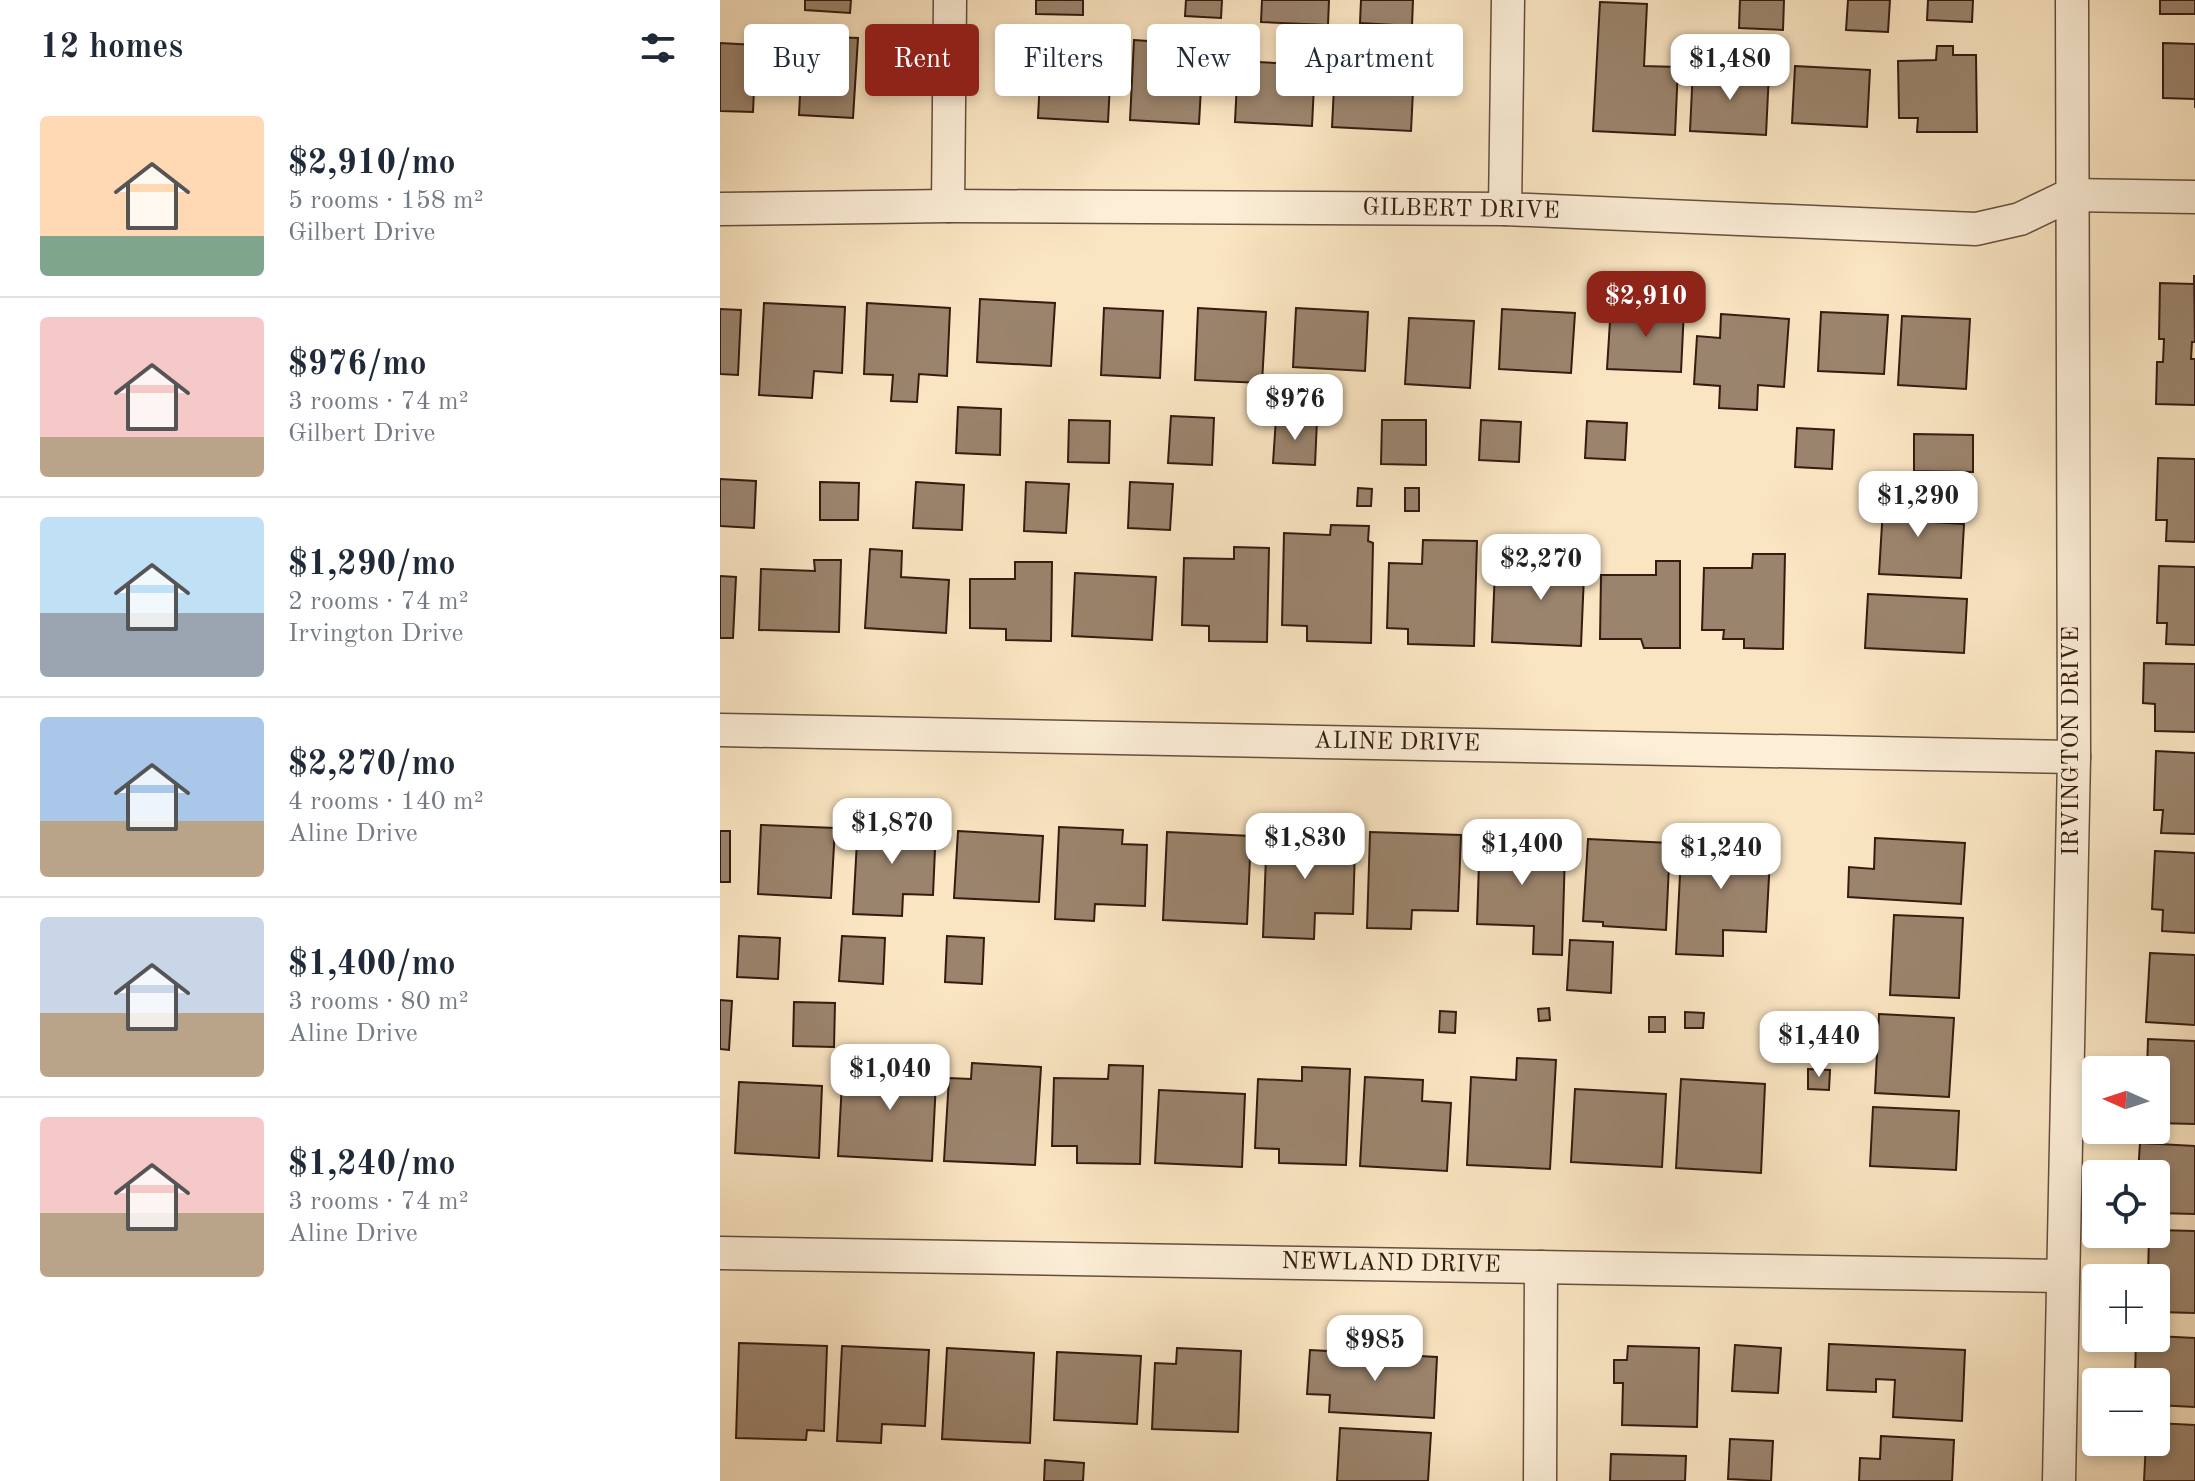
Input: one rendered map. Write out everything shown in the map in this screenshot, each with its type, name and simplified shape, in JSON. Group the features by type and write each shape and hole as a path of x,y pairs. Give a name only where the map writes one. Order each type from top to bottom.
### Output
{"street":[{"path":"948,206 950,0"},
{"path":"1505,209 1508,0"},
{"name":"IRVINGTON DRIVE","path":"2059,1481 2074,757 2070,195 2072,0"},
{"name":"GILBERT DRIVE","path":"720,209 948,206 1505,209 1976,229 2020,219 2070,195 2195,197"},
{"name":"ALINE DRIVE","path":"720,730 2074,757"},
{"name":"NEWLAND DRIVE","path":"720,1253 2061,1276"},
{"path":"1540,1481 1541,1267"}],"building":[{"path":"805,0 851,0 850,13 805,10"},
{"path":"1036,0 1083,0 1083,15 1036,14"},
{"path":"1186,0 1222,0 1221,18 1185,16"},
{"path":"1262,0 1329,0 1328,24 1261,22"},
{"path":"1361,0 1413,0 1412,24 1360,23"},
{"path":"1740,0 1784,0 1783,30 1739,28"},
{"path":"1848,0 1890,0 1888,32 1846,30"},
{"path":"1928,0 1973,0 1972,22 1927,20"},
{"path":"2160,0 2195,0 2195,14 2160,14"},
{"path":"1600,2 1647,4 1644,66 1678,67 1675,135 1593,131"},
{"path":"849,38 858,38 853,118 799,115 800,96 849,96"},
{"path":"1134,40 1147,41 1147,96 1201,96 1199,124 1130,120"},
{"path":"720,43 744,44 744,96 754,96 753,112 720,111"},
{"path":"2163,43 2195,44 2195,99 2163,98"},
{"path":"1937,46 1953,46 1953,55 1976,55 1977,132 1917,132 1918,118 1899,118 1898,61 1936,60"},
{"path":"1260,62 1276,63 1276,96 1313,96 1312,126 1235,122 1236,96 1260,96"},
{"path":"1795,66 1870,70 1867,127 1792,123"},
{"path":"1693,68 1769,72 1766,135 1690,131"},
{"path":"1039,96 1109,96 1108,122 1038,118"},
{"path":"1334,96 1413,96 1411,131 1332,127"},
{"path":"2194,275 2195,342 2192,342 2191,359 2195,359 2195,405 2156,404 2157,362 2163,362 2164,339 2159,339 2160,283 2194,284"},
{"path":"980,299 1055,303 1051,366 977,362"},
{"path":"764,303 845,307 842,373 814,371 812,398 759,395"},
{"path":"867,303 950,308 947,376 919,374 917,402 891,401 893,375 864,374"},
{"path":"1611,305 1684,309 1681,372 1607,369"},
{"path":"1104,308 1163,311 1160,378 1101,375"},
{"path":"1198,308 1266,312 1262,383 1195,380"},
{"path":"1296,308 1368,312 1365,371 1293,367"},
{"path":"720,309 741,310 738,375 720,374"},
{"path":"1502,309 1575,313 1571,373 1499,369"},
{"path":"1821,312 1888,315 1884,374 1818,371"},
{"path":"1721,314 1789,319 1784,387 1758,385 1757,410 1719,408 1720,386 1694,384 1697,336 1720,338"},
{"path":"1902,316 1970,319 1966,389 1898,385"},
{"path":"1409,318 1474,321 1470,388 1405,384"},
{"path":"958,407 1001,409 1000,455 956,453"},
{"path":"1171,416 1214,418 1212,465 1168,463"},
{"path":"1276,418 1317,420 1315,465 1273,463"},
{"path":"1069,420 1110,421 1109,463 1068,462"},
{"path":"1382,420 1426,420 1426,465 1381,464"},
{"path":"1481,420 1521,422 1519,462 1479,460"},
{"path":"1587,421 1627,423 1625,460 1585,458"},
{"path":"1797,428 1834,430 1832,469 1795,467"},
{"path":"1914,434 1973,435 1973,472 1914,471"},
{"path":"2158,458 2195,459 2195,542 2166,541 2167,520 2156,520"},
{"path":"720,479 756,481 754,528 720,526"},
{"path":"820,482 859,483 858,520 820,520"},
{"path":"916,482 964,485 962,530 913,528"},
{"path":"1026,482 1069,484 1066,533 1024,531"},
{"path":"1130,482 1173,484 1170,530 1128,528"},
{"path":"1358,488 1372,489 1371,506 1357,506"},
{"path":"1405,488 1419,488 1419,511 1405,511"},
{"path":"1884,491 1933,494 1932,522 1964,524 1961,578 1879,574"},
{"path":"1331,525 1369,526 1368,541 1373,543 1371,643 1307,641 1307,626 1282,625 1284,533 1330,535"},
{"path":"1423,540 1477,541 1474,646 1408,644 1408,629 1387,628 1389,563 1422,564"},
{"path":"1234,547 1269,548 1267,642 1209,641 1209,626 1182,625 1184,558 1234,559"},
{"path":"870,549 902,551 901,577 949,580 946,633 865,628"},
{"path":"1540,549 1585,551 1581,646 1492,642 1495,570 1539,572"},
{"path":"1753,554 1785,554 1783,649 1744,648 1744,639 1723,639 1724,630 1702,630 1704,568 1752,568"},
{"path":"814,560 841,560 839,632 759,630 761,569 815,571"},
{"path":"1656,561 1680,561 1680,648 1644,648 1641,639 1600,639 1601,575 1656,575"},
{"path":"1015,562 1052,562 1051,641 1006,640 1006,629 970,628 970,579 1015,579"},
{"path":"2159,566 2195,567 2195,645 2166,644 2167,623 2157,623"},
{"path":"1075,573 1156,577 1152,640 1072,636"},
{"path":"720,576 736,577 733,638 720,638"},
{"path":"1868,594 1967,599 1964,653 1865,648"},
{"path":"2144,663 2195,664 2195,732 2155,731 2155,704 2143,703"},
{"path":"2156,751 2195,753 2195,834 2161,833 2163,810 2154,810"},
{"path":"858,822 936,826 933,895 903,894 902,916 853,914"},
{"path":"761,825 835,828 831,898 758,894"},
{"path":"1059,827 1123,830 1122,844 1147,845 1145,906 1095,904 1094,921 1055,919"},
{"path":"1267,829 1341,831 1341,848 1355,849 1353,914 1315,913 1314,939 1263,937"},
{"path":"720,831 730,831 730,882 720,882"},
{"path":"958,831 1043,836 1039,902 954,898"},
{"path":"1167,832 1251,836 1247,924 1163,920"},
{"path":"1370,832 1461,835 1458,911 1412,910 1411,929 1367,928"},
{"path":"1480,832 1540,834 1540,850 1565,851 1562,955 1533,954 1534,926 1477,924"},
{"path":"1682,835 1771,840 1766,932 1723,930 1723,956 1676,954"},
{"path":"1875,838 1965,843 1961,904 1848,897 1849,867 1874,869"},
{"path":"1588,839 1670,843 1666,930 1603,926 1603,922 1583,921"},
{"path":"2155,851 2195,853 2195,933 2162,931 2163,910 2152,909"},
{"path":"1894,915 1963,918 1959,998 1890,995"},
{"path":"739,936 780,938 778,979 737,977"},
{"path":"842,936 885,938 883,984 839,981"},
{"path":"947,936 984,938 982,984 945,982"},
{"path":"1570,940 1613,942 1611,993 1567,990"},
{"path":"2150,953 2195,955 2195,1025 2146,1022"},
{"path":"720,1000 732,1001 729,1050 720,1049"},
{"path":"794,1002 835,1003 834,1047 793,1046"},
{"path":"1549,1008 1550,1020 1539,1021 1538,1009"},
{"path":"1440,1011 1456,1012 1455,1033 1439,1032"},
{"path":"1685,1012 1704,1013 1703,1028 1685,1028"},
{"path":"1879,1014 1954,1018 1949,1097 1875,1093"},
{"path":"1649,1017 1665,1017 1665,1032 1649,1032"},
{"path":"2148,1039 2195,1041 2195,1124 2170,1123 2170,1056 2147,1056"},
{"path":"873,1058 937,1062 932,1161 838,1156 842,1082 871,1084"},
{"path":"1517,1058 1556,1060 1550,1169 1467,1165 1471,1077 1516,1080"},
{"path":"972,1063 1041,1067 1035,1165 944,1161 949,1078 971,1079"},
{"path":"1109,1065 1143,1066 1140,1164 1077,1163 1077,1146 1052,1146 1054,1078 1108,1079"},
{"path":"1302,1067 1350,1069 1346,1165 1279,1163 1279,1149 1255,1148 1258,1079 1302,1081"},
{"path":"1808,1069 1830,1070 1829,1090 1808,1089"},
{"path":"1365,1077 1423,1080 1422,1101 1451,1103 1447,1171 1360,1166"},
{"path":"1681,1079 1765,1084 1761,1173 1676,1168"},
{"path":"739,1082 822,1086 819,1158 735,1153"},
{"path":"1575,1089 1666,1094 1662,1167 1571,1162"},
{"path":"1159,1090 1245,1094 1242,1167 1155,1163"},
{"path":"1873,1107 1959,1111 1956,1170 1870,1166"},
{"path":"2140,1144 2195,1146 2195,1214 2170,1213 2170,1160 2139,1160"},
{"path":"2170,1230 2195,1231 2195,1313 2170,1312 2170,1264 2148,1264 2149,1248 2170,1248"},
{"path":"2170,1337 2195,1338 2195,1407 2170,1406 2170,1368 2135,1368 2136,1352 2170,1352"},
{"path":"739,1343 827,1346 824,1431 807,1430 806,1440 736,1438"},
{"path":"1829,1344 1965,1350 1962,1421 1893,1417 1895,1380 1876,1379 1876,1392 1827,1390"},
{"path":"1735,1345 1781,1348 1778,1393 1732,1391"},
{"path":"842,1346 929,1350 925,1426 882,1424 881,1443 837,1441"},
{"path":"1628,1346 1699,1348 1697,1427 1622,1425 1623,1383 1614,1383 1614,1360 1627,1360"},
{"path":"947,1348 1034,1353 1030,1443 942,1439"},
{"path":"1177,1348 1241,1351 1238,1432 1152,1429 1155,1363 1176,1364"},
{"path":"1310,1350 1437,1357 1434,1418 1329,1412 1330,1395 1307,1394"},
{"path":"1057,1352 1141,1356 1137,1424 1054,1420"},
{"path":"2170,1424 2195,1425 2195,1481 2144,1481 2145,1456 2170,1456"},
{"path":"1340,1428 1431,1433 1428,1481 1337,1481"},
{"path":"1881,1436 1954,1440 1952,1481 1859,1481 1860,1458 1880,1459"},
{"path":"1730,1439 1773,1441 1771,1481 1728,1479"},
{"path":"1611,1454 1686,1456 1685,1481 1610,1481"},
{"path":"1045,1460 1084,1463 1083,1481 1044,1481"}]}
